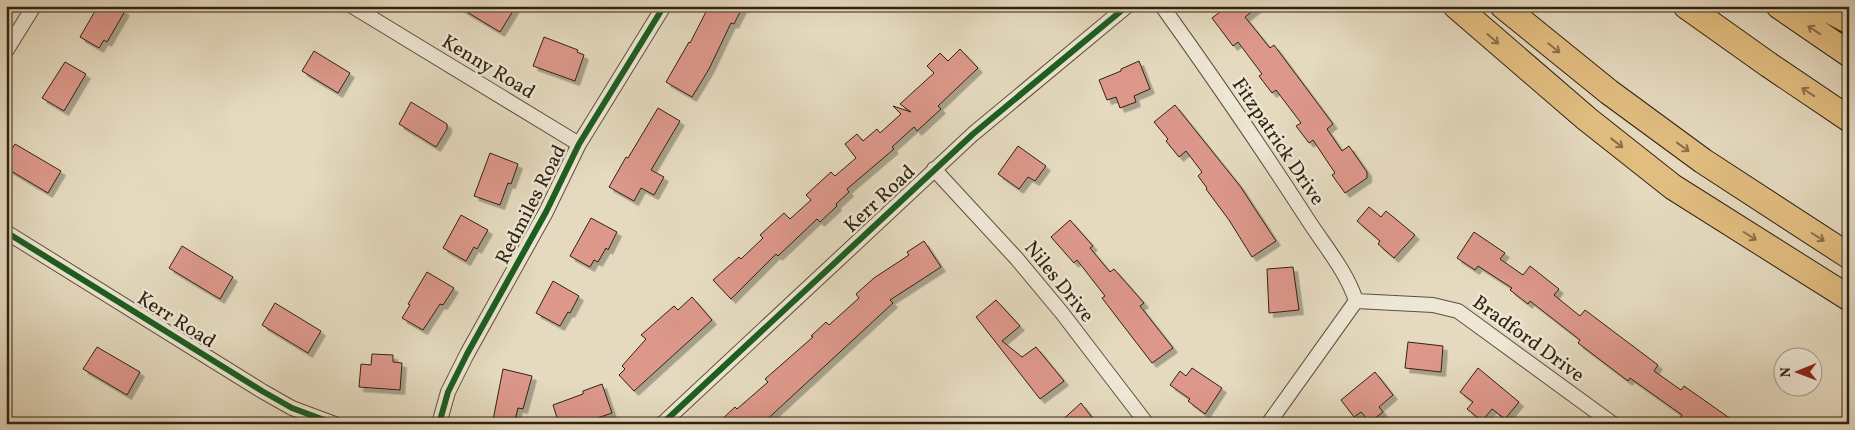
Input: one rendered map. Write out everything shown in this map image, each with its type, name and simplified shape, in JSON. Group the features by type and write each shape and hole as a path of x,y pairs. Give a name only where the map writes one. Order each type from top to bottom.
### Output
{"highway":[{"path":"1456,6 1586,120 1673,187 1849,298"},
{"path":"1503,6 1609,92 1703,161 1849,256"},
{"path":"1686,6 1769,66 1849,119"},
{"path":"1780,6 1849,54"},
{"path":"1821,6 1849,21"}],"street":[{"path":"6,50 34,6"},
{"name":"Kenny Road","path":"352,6 579,144"},
{"name":"Redmiles Road","path":"439,424 448,392 467,354 546,212 579,144 664,6"},
{"name":"Kerr Road","path":"662,424 934,169 988,121 1127,6"},
{"name":"Fitzpatrick Drive","path":"1162,6 1285,184 1354,293 1356,301"},
{"name":"Niles Drive","path":"934,169 1017,259 1147,424"},
{"name":"Kerr Road","path":"6,232 262,391 292,408 335,424"},
{"path":"1268,424 1356,301"},
{"name":"Bradford Drive","path":"1356,301 1433,305 1458,311 1613,424"}],"building":[{"path":"98,6 116,6 125,11 107,42 104,40 99,48 80,37"},
{"path":"457,6 516,6 500,32"},
{"path":"709,6 743,6 734,24 731,23 709,69 692,97 666,82 690,43"},
{"path":"1228,6 1259,6 1245,17 1270,48 1274,45 1333,124 1327,129 1342,151 1349,146 1367,172 1367,178 1345,193 1332,175 1335,173 1313,140 1309,143 1296,126 1301,123 1276,90 1272,93 1259,76 1262,74 1238,42 1233,46 1212,18"},
{"path":"544,37 578,50 577,52 584,55 575,81 533,66"},
{"path":"960,49 978,68 938,106 941,109 917,131 914,127 892,147 894,149 847,189 849,192 820,222 817,219 778,256 776,254 731,299 713,280 739,257 741,259 763,238 760,235 784,213 790,219 811,200 806,195 831,172 835,176 856,158 845,144 857,134 863,141 877,129 880,133 901,114 893,106 911,112 900,104 934,73 927,66 940,53 948,61"},
{"path":"314,51 350,73 338,93 302,71"},
{"path":"1139,61 1150,89 1134,96 1136,102 1120,108 1116,97 1107,100 1099,80"},
{"path":"65,62 86,74 64,111 42,98"},
{"path":"411,102 447,124 447,129 436,147 399,124"},
{"path":"1175,105 1240,186 1276,241 1252,257 1198,176 1202,172 1186,151 1179,157 1166,141 1168,139 1154,122"},
{"path":"658,108 680,121 651,170 664,177 654,195 641,188 634,201 609,187"},
{"path":"15,144 61,171 48,193 6,168 6,159"},
{"path":"1018,146 1046,166 1035,181 1028,177 1019,189 998,174"},
{"path":"490,153 518,164 511,184 508,183 500,205 474,196"},
{"path":"1369,207 1381,217 1386,211 1415,235 1394,258 1378,244 1380,241 1357,221"},
{"path":"461,215 488,230 477,249 474,247 466,261 443,248"},
{"path":"591,218 617,232 608,250 606,248 598,262 594,260 590,267 570,256"},
{"path":"1070,220 1093,246 1090,248 1110,272 1114,269 1144,303 1140,306 1173,348 1152,363 1102,298 1105,296 1077,260 1074,263 1051,237"},
{"path":"1474,232 1505,253 1500,259 1523,275 1530,266 1559,289 1554,295 1580,316 1585,310 1658,365 1654,371 1681,390 1684,386 1738,424 1676,424 1682,415 1630,378 1628,381 1578,343 1580,340 1530,301 1528,304 1510,290 1512,288 1478,266 1475,270 1457,258"},
{"path":"924,241 941,267 890,300 893,303 762,424 717,424 735,407 737,409 768,382 765,379 813,337 811,336 826,322 829,325 859,298 856,294 874,278 909,255 907,252"},
{"path":"182,246 233,277 220,299 169,268"},
{"path":"1293,267 1299,310 1269,313 1267,269"},
{"path":"427,272 454,288 443,305 440,304 423,330 402,318"},
{"path":"553,281 579,296 560,326 536,313"},
{"path":"692,297 712,320 634,391 619,375 625,369 622,366 646,339 641,335 674,306 678,310"},
{"path":"996,300 1020,326 1002,341 1022,357 1036,347 1064,381 1040,399 976,317"},
{"path":"275,303 321,331 308,353 262,325"},
{"path":"1408,342 1443,346 1441,372 1405,368"},
{"path":"97,347 140,372 127,395 83,369"},
{"path":"372,354 393,355 393,362 402,363 400,390 359,387 361,364 371,365"},
{"path":"1192,368 1222,388 1205,414 1188,401 1190,399 1170,385 1180,371 1186,376"},
{"path":"1478,368 1519,402 1505,419 1492,409 1482,421 1467,409 1473,402 1460,392"},
{"path":"503,369 532,376 523,409 518,408 514,424 493,420"},
{"path":"1375,372 1393,395 1379,407 1383,412 1370,422 1361,412 1354,417 1341,400"},
{"path":"602,384 612,413 580,424 559,424 553,405 583,394 583,391"},
{"path":"1081,403 1097,424 1058,424"}],"cycle path":[{"path":"439,424 448,392 546,212 579,144 664,6"},
{"path":"662,424 973,134 1127,6"},
{"path":"6,232 262,391 292,408 335,424"}]}
